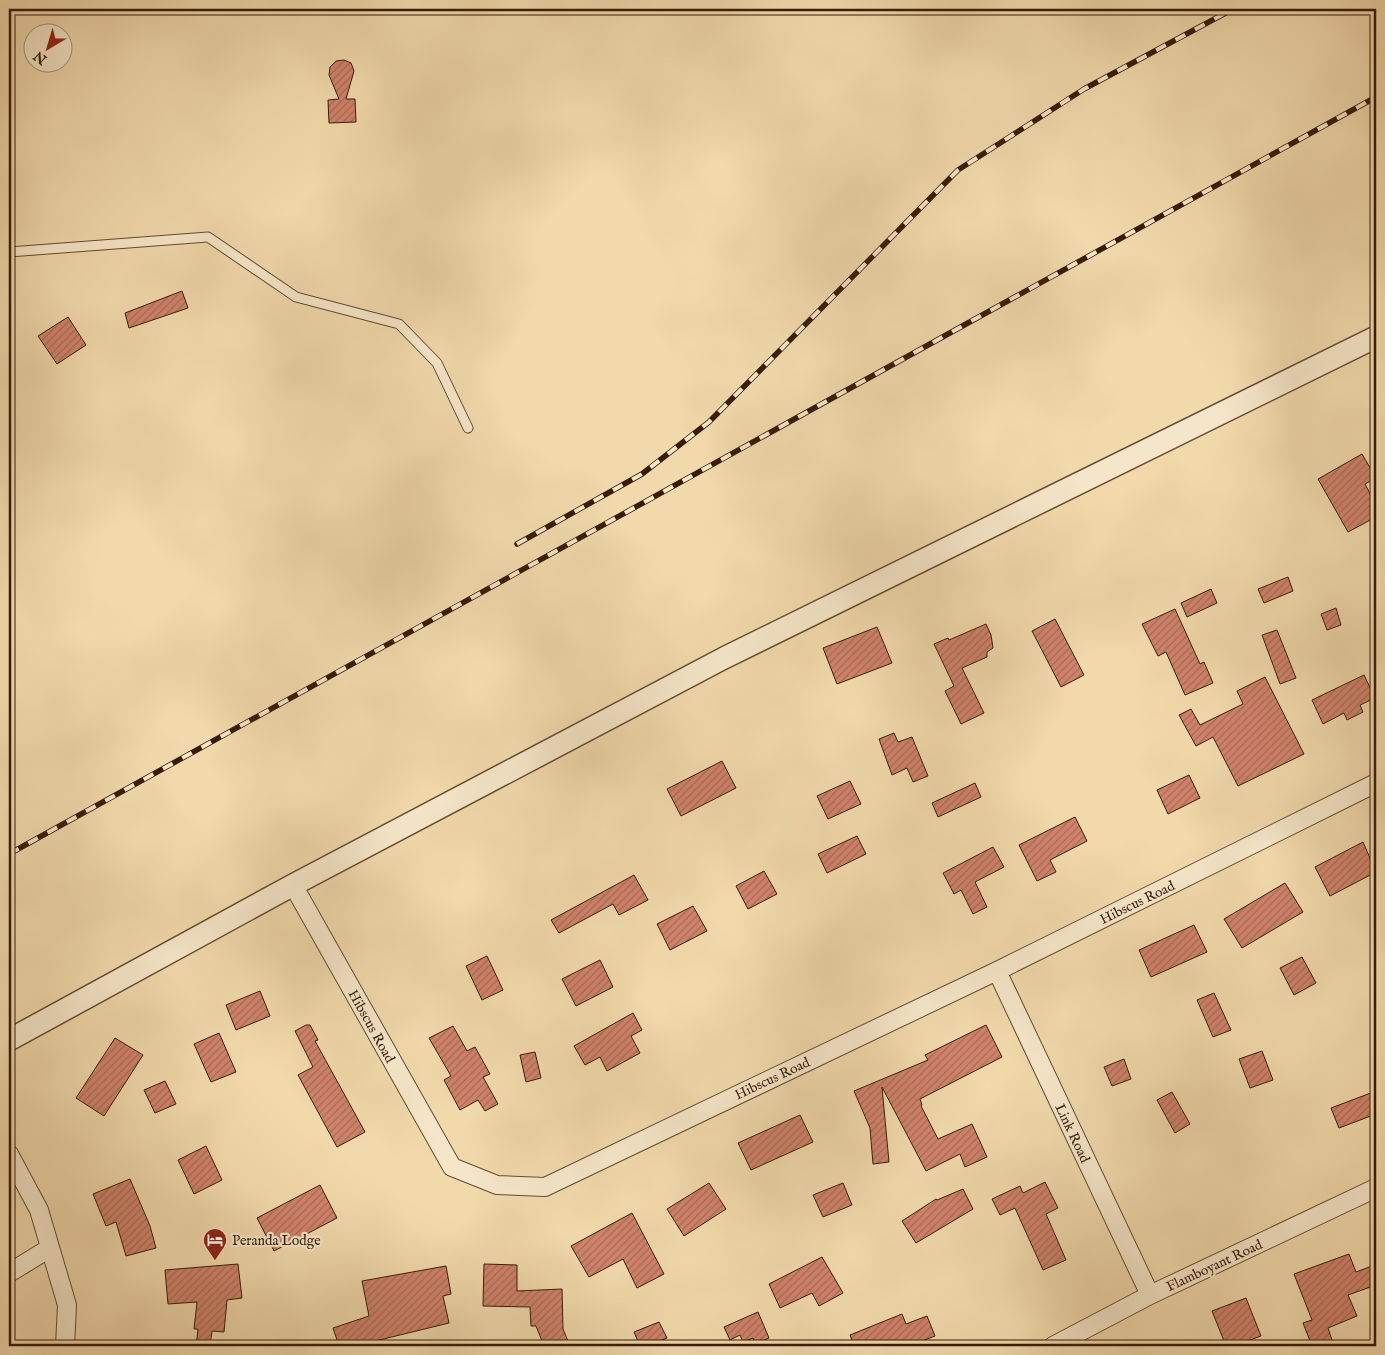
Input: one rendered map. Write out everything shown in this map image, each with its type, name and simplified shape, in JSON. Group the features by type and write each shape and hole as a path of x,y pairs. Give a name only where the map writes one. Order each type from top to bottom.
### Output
{"street":[{"path":"9,1040 293,885 724,658 1376,337"},
{"name":"Hibscus Road","path":"293,885 452,1167 497,1185 545,1186 997,971 1376,783"},
{"name":"Link Road","path":"997,971 1150,1295"},
{"path":"9,1154 39,1210 67,1305 65,1346"},
{"name":"Flamboyant Road","path":"1053,1346 1150,1295 1376,1188"},
{"path":"9,1273 50,1248"}],"lane":[{"path":"9,252 208,237 296,297 399,324 437,363 468,428"}],"building":[{"path":"344,60 351,63 354,71 346,99 355,99 356,122 329,123 328,100 339,99 329,75 330,67 336,61"},
{"path":"182,291 188,308 129,328 125,313"},
{"path":"68,317 86,345 57,364 38,336"},
{"path":"1362,454 1376,478 1365,484 1376,505 1376,517 1348,532 1318,479"},
{"path":"1288,577 1293,591 1264,603 1258,589"},
{"path":"1211,589 1217,603 1187,617 1181,603"},
{"path":"1336,608 1341,625 1327,630 1321,614"},
{"path":"1175,609 1200,664 1204,662 1213,683 1185,695 1166,652 1158,656 1142,624"},
{"path":"1055,619 1084,675 1061,687 1032,631"},
{"path":"986,624 991,635 993,648 987,652 987,657 962,668 984,713 961,724 945,691 954,686 934,644 948,638 949,640"},
{"path":"877,627 892,663 837,684 823,648"},
{"path":"1277,630 1296,678 1280,684 1262,635"},
{"path":"1364,675 1375,698 1360,705 1363,712 1347,720 1344,713 1323,724 1312,700"},
{"path":"1265,677 1304,754 1238,786 1213,737 1196,746 1179,715 1191,709 1200,725 1243,704 1237,691"},
{"path":"894,733 898,742 912,737 928,776 913,782 907,768 892,775 879,739"},
{"path":"722,761 736,788 681,816 667,789"},
{"path":"1189,775 1200,798 1168,814 1157,790"},
{"path":"850,781 861,804 828,819 817,796"},
{"path":"975,783 981,797 938,817 932,803"},
{"path":"1075,817 1087,841 1050,860 1056,872 1037,881 1019,845"},
{"path":"857,836 866,854 827,873 818,854"},
{"path":"1363,842 1376,872 1330,896 1315,867"},
{"path":"993,847 1004,867 975,882 987,907 973,914 961,890 954,894 943,873"},
{"path":"764,871 777,894 748,909 736,886"},
{"path":"634,875 648,900 619,915 613,904 559,933 551,920"},
{"path":"1285,883 1303,912 1242,948 1224,919"},
{"path":"693,906 707,931 670,950 657,924"},
{"path":"1194,925 1207,952 1151,977 1139,950"},
{"path":"487,956 503,990 482,1000 466,966"},
{"path":"1302,957 1316,983 1294,995 1280,968"},
{"path":"600,960 613,987 576,1006 562,979"},
{"path":"260,991 270,1016 236,1030 226,1005"},
{"path":"1214,993 1231,1030 1213,1037 1197,1000"},
{"path":"633,1013 642,1030 631,1036 640,1053 607,1071 600,1057 585,1065 574,1046"},
{"path":"310,1025 318,1040 315,1041 365,1132 337,1147 298,1075 313,1067 295,1031"},
{"path":"986,1025 1002,1057 920,1099 921,1106 938,1139 972,1124 987,1157 965,1167 960,1154 926,1171 882,1087 889,1162 873,1164 870,1128 854,1091 928,1060 925,1055"},
{"path":"453,1026 467,1051 475,1047 490,1074 483,1077 498,1104 485,1111 478,1100 460,1110 444,1080 451,1076 429,1038"},
{"path":"219,1033 236,1072 211,1082 194,1044"},
{"path":"115,1038 143,1055 104,1116 76,1098"},
{"path":"1262,1051 1273,1080 1250,1088 1239,1059"},
{"path":"535,1052 541,1078 526,1082 520,1055"},
{"path":"1124,1059 1131,1079 1112,1086 1104,1067"},
{"path":"165,1081 176,1104 155,1113 144,1090"},
{"path":"1376,1091 1376,1114 1339,1128 1331,1108"},
{"path":"1172,1092 1190,1124 1175,1133 1157,1100"},
{"path":"800,1115 813,1142 751,1170 738,1143"},
{"path":"206,1146 222,1180 194,1194 178,1160"},
{"path":"130,1179 150,1226 156,1248 126,1256 116,1222 106,1226 93,1194"},
{"path":"1045,1182 1058,1208 1046,1214 1066,1260 1043,1270 1015,1208 1000,1215 992,1199 1020,1186 1023,1193"},
{"path":"709,1183 726,1209 684,1236 667,1209"},
{"path":"843,1183 852,1205 823,1217 813,1195"},
{"path":"320,1185 337,1218 274,1251 257,1218"},
{"path":"963,1189 973,1209 916,1243 902,1221 936,1199"},
{"path":"632,1213 664,1274 637,1288 623,1259 589,1277 571,1246"},
{"path":"1349,1254 1356,1272 1372,1266 1376,1285 1348,1295 1357,1316 1328,1328 1334,1346 1312,1346 1303,1323 1312,1320 1294,1274"},
{"path":"822,1257 843,1293 819,1306 812,1293 780,1308 769,1284"},
{"path":"238,1264 242,1298 227,1300 224,1332 212,1331 210,1346 196,1346 198,1329 194,1329 197,1302 168,1304 165,1270"},
{"path":"484,1264 517,1265 517,1291 562,1289 563,1329 570,1346 544,1346 536,1326 531,1326 530,1307 483,1306"},
{"path":"446,1266 451,1294 443,1296 449,1323 363,1344 363,1346 339,1346 333,1328 369,1316 362,1281"},
{"path":"1246,1298 1261,1336 1234,1346 1226,1346 1212,1311"},
{"path":"758,1312 769,1338 755,1344 753,1338 743,1342 740,1335 730,1340 724,1327"},
{"path":"902,1314 906,1324 927,1316 935,1336 917,1343 919,1346 854,1346 850,1335"},
{"path":"659,1322 667,1338 648,1346 640,1346 634,1332"}],"railway":[{"path":"517,544 642,474 709,422 958,170 1084,89 1233,9"},
{"path":"9,854 1376,97"}],"place":[{"name":"Peranda Lodge","path":"215,1261"}]}
